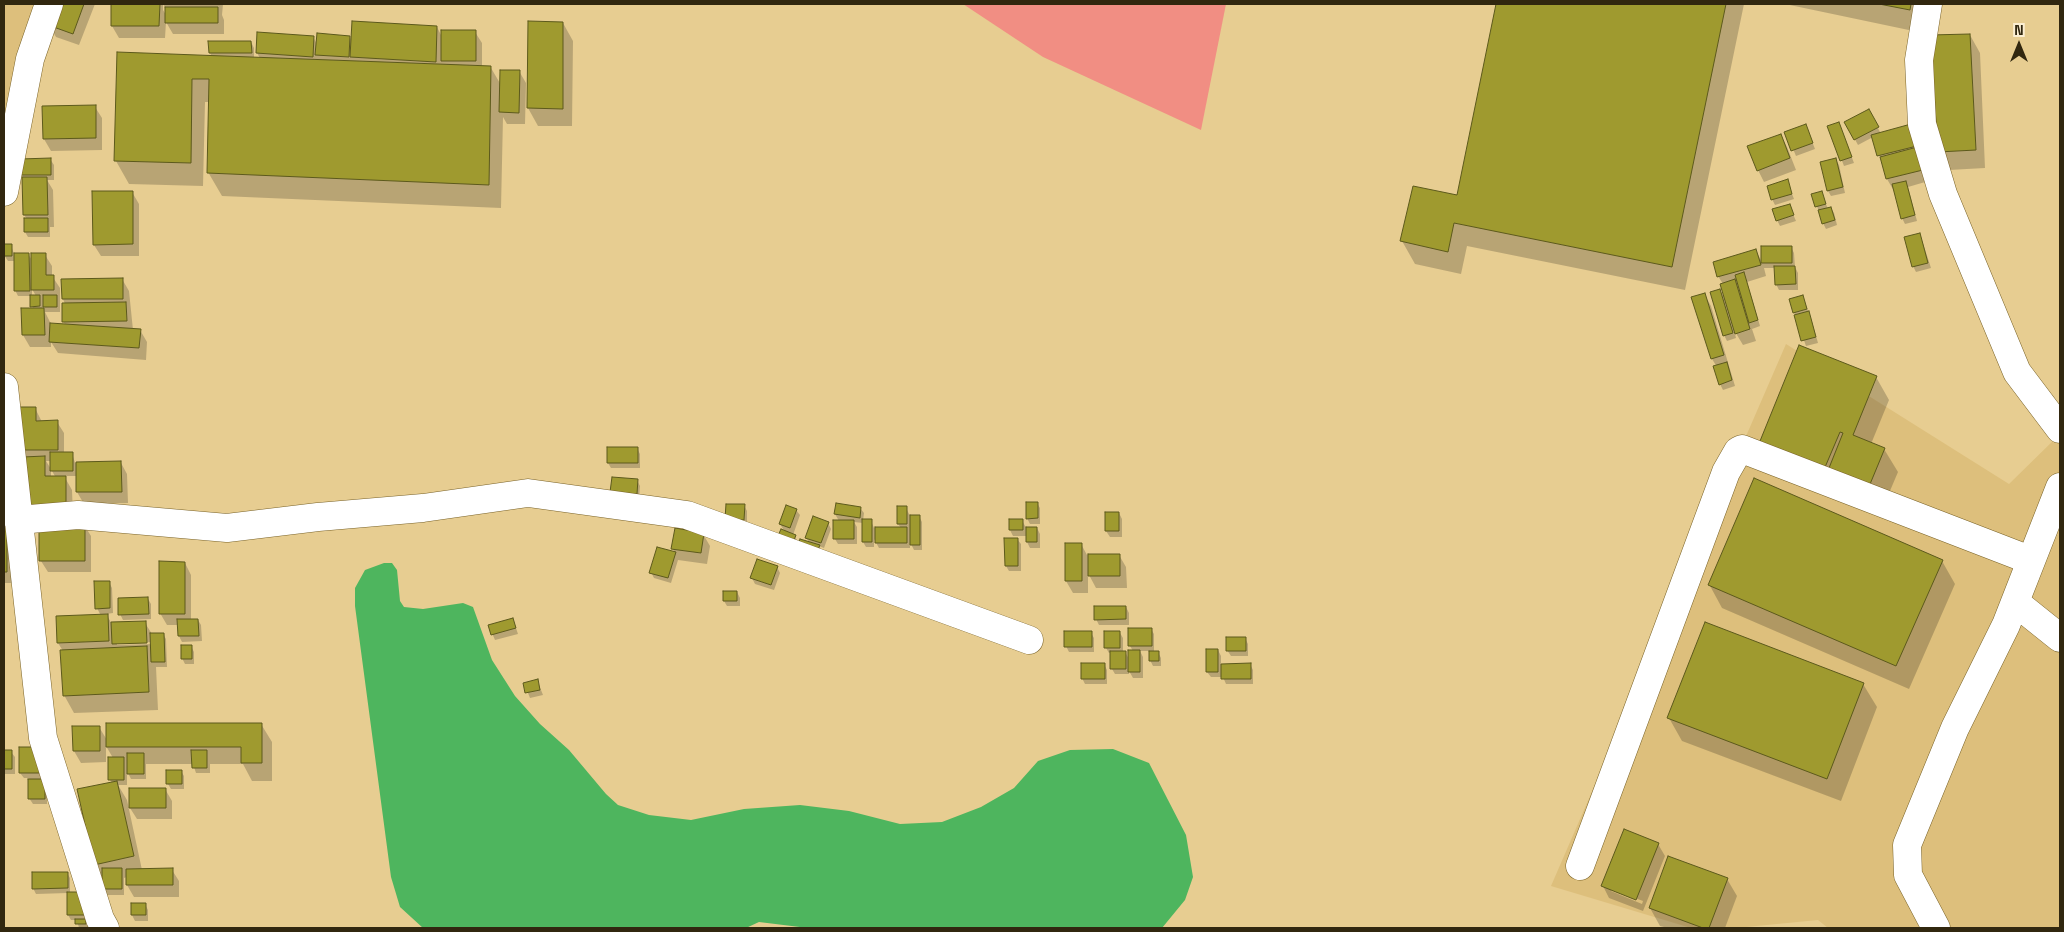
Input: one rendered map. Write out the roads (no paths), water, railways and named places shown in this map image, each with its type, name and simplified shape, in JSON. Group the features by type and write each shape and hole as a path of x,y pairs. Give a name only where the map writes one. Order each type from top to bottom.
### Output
{"street":[{"path":"4,192 30,58 49,4"},
{"path":"1928,4 1919,60 1922,124 1943,194 2017,372 2060,429"},
{"path":"4,387 43,738 100,919 105,928"},
{"path":"1580,866 1726,472 1738,450 1742,449 2030,560"},
{"path":"1936,928 1908,875 1907,845 1955,728 2006,625 2060,487"},
{"path":"18,520 78,515 227,528 318,517 423,508 528,493 687,515 1029,640"},
{"path":"2015,602 2060,638"}]}
